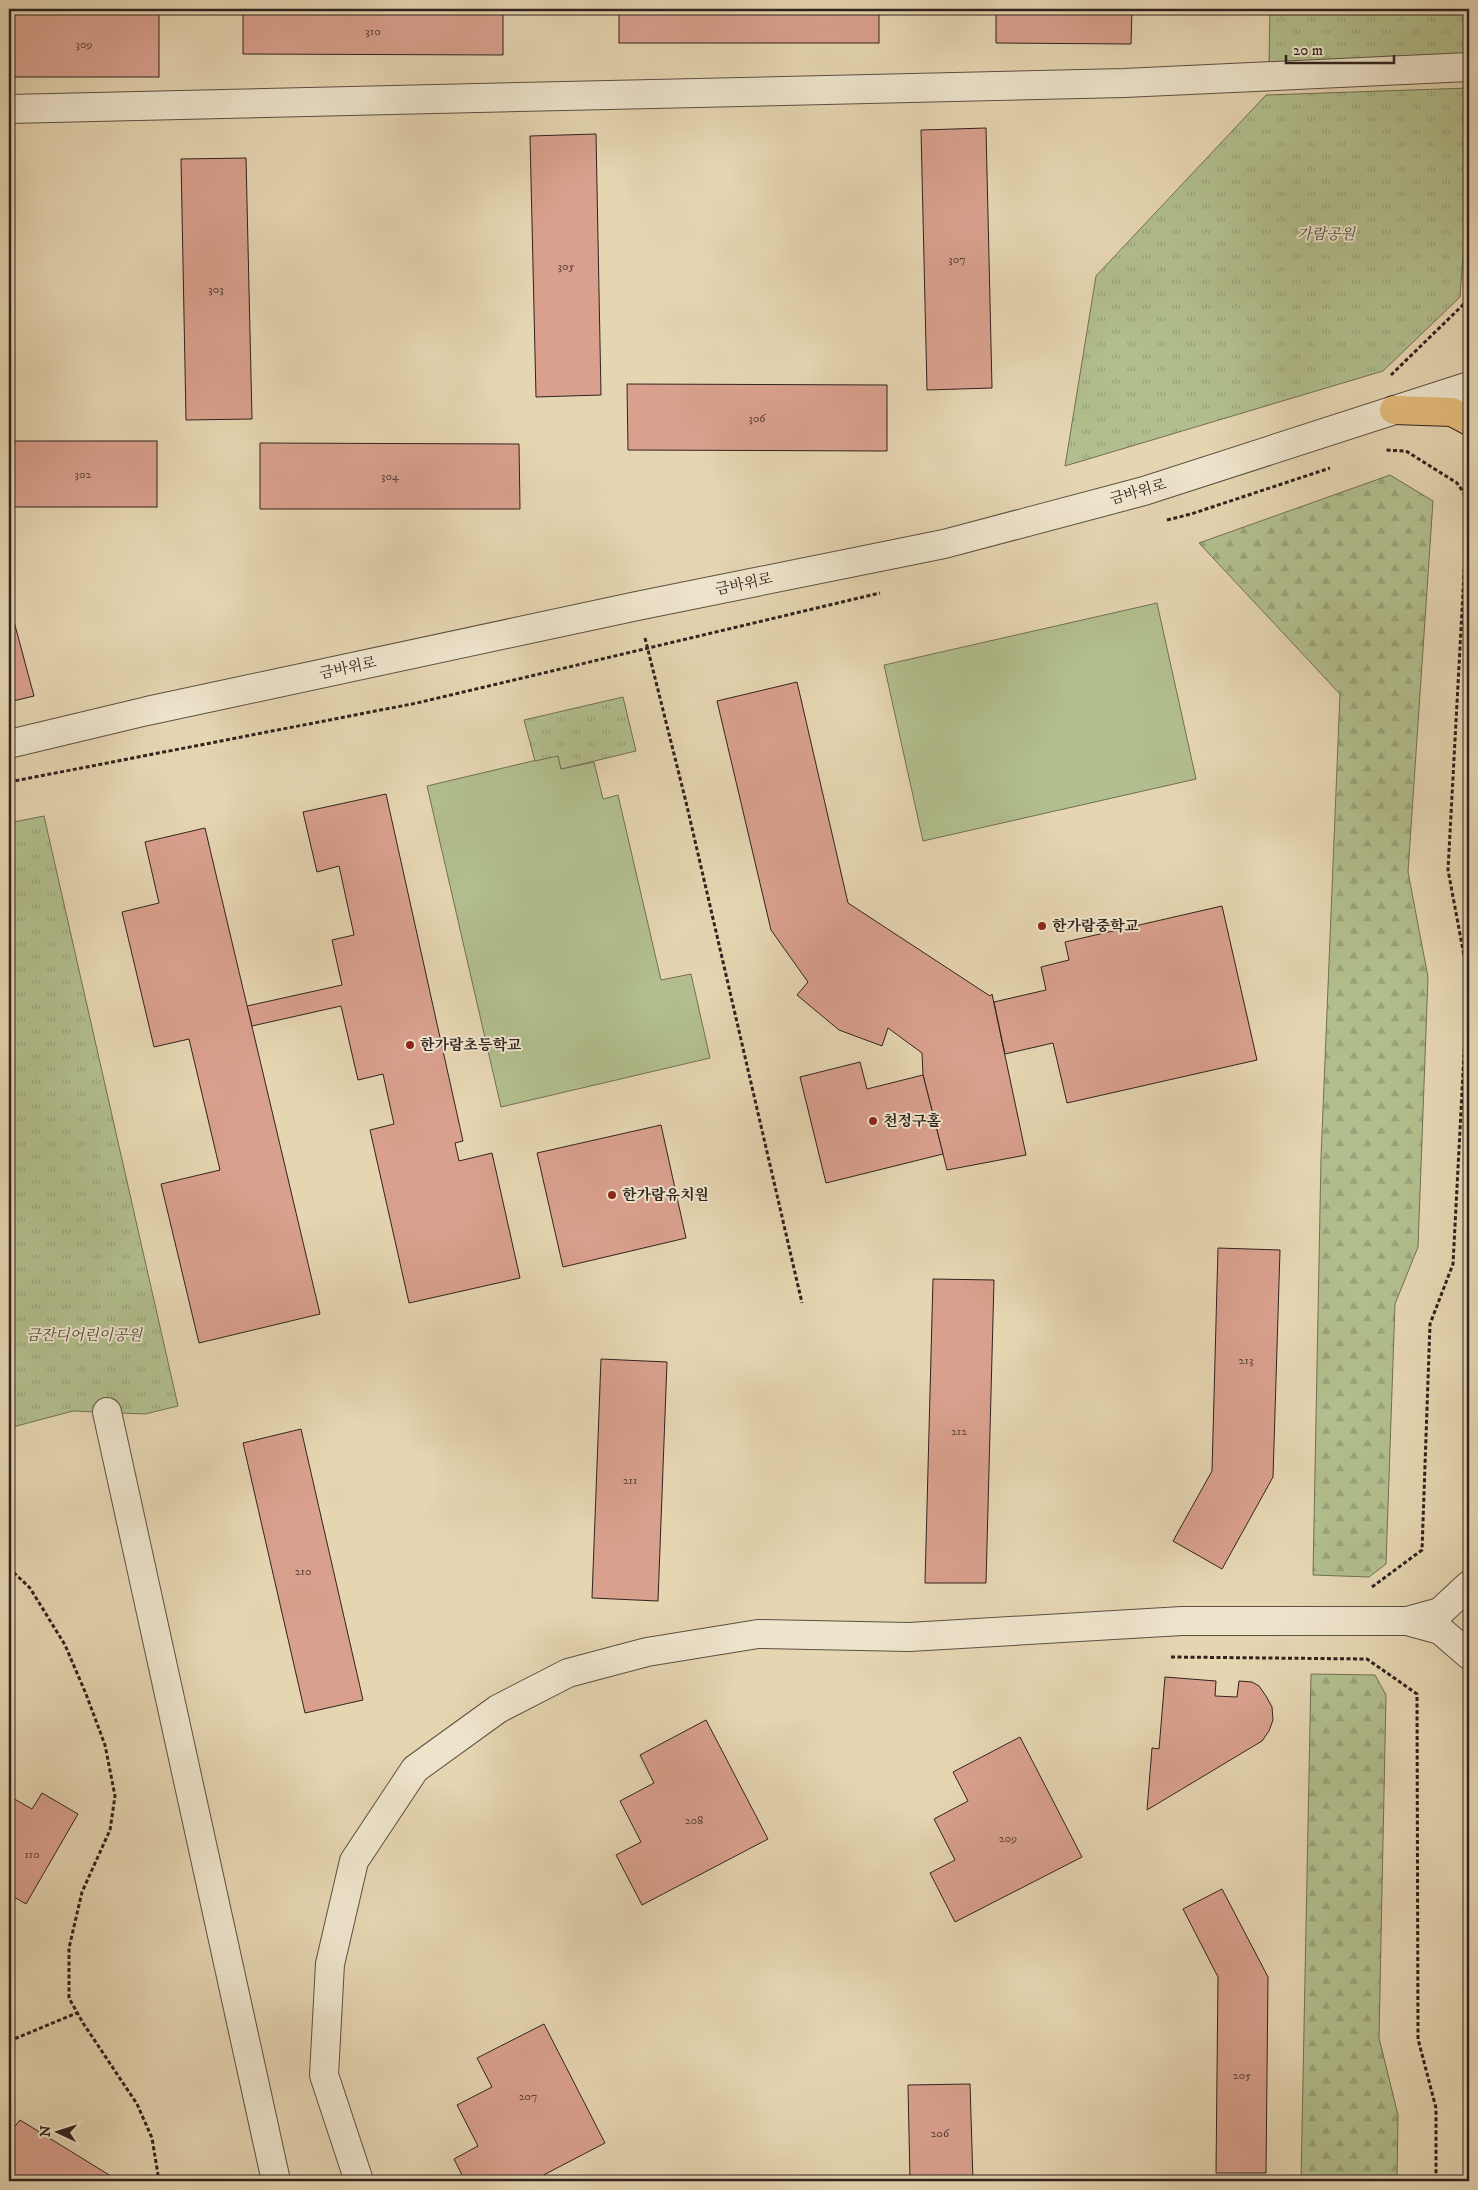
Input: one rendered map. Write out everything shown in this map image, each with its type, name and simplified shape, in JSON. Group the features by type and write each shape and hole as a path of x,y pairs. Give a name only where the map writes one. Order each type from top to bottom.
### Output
{"main road":[{"path":"1394,410 1452,412 1469,420"}],"street":[{"path":"9,109 1124,83 1469,67"},
{"name":"금바위로","path":"9,744 147,711 647,604 944,544 1144,491 1469,386"},
{"path":"107,1412 276,2181"},
{"path":"1407,1622 1440,1612 1469,1585"},
{"path":"359,2181 324,2075 330,1964 354,1861 415,1769 498,1709 568,1673 647,1652 758,1634 909,1637 1182,1620 1407,1622 1440,1630 1469,1655"}],"path":[{"path":"1387,379 1469,299"},
{"path":"1369,1590 1422,1550 1430,1324 1453,1264 1468,977 1448,870 1468,499 1457,483 1406,451 1385,450 1376,453"},
{"path":"1163,522 1339,465"},
{"path":"9,782 417,703 886,591"},
{"path":"644,633 686,802 802,1303"},
{"path":"9,1568 30,1588 65,1645 86,1694 104,1745 115,1796 110,1830 82,1892 69,1948 69,1998 137,2104 152,2138 159,2181"},
{"path":"1168,1657 1367,1659 1416,1694 1418,2039 1436,2108 1436,2181"},
{"path":"9,2041 77,2013"}],"green space":[{"path":"1270,9 1469,9 1469,56 1269,64"},
{"name":"가람공원","path":"1469,88 1469,174 1460,297 1383,371 1065,466 1096,276 1266,95"},
{"path":"1390,475 1433,501 1408,872 1428,977 1418,1247 1395,1304 1386,1564 1369,1577 1313,1575 1321,1158 1340,694 1199,543"},
{"path":"1157,603 1196,779 923,841 884,665"},
{"path":"623,697 636,751 561,769 558,756 535,761 524,720"},
{"path":"558,755 561,769 594,762 603,799 618,795 661,980 691,974 710,1058 501,1107 427,786"},
{"name":"금잔디어린이공원","path":"44,816 178,1406 145,1414 73,1411 9,1428 9,823"},
{"path":"1311,1674 1375,1675 1386,1695 1379,2038 1398,2115 1397,2181 1301,2181"}],"building":[{"path":"243,9 503,9 503,55 243,54"},
{"path":"619,9 879,9 879,43 619,43"},
{"path":"996,9 1132,9 1131,44 996,43"},
{"path":"9,11 159,11 159,77 9,77"},
{"path":"986,128 992,388 927,390 921,130"},
{"path":"596,134 601,395 536,397 530,136"},
{"path":"246,158 252,419 186,420 181,159"},
{"path":"627,384 887,385 887,451 628,450"},
{"path":"9,441 157,441 157,507 9,507"},
{"path":"260,443 519,444 520,509 260,509"},
{"path":"9,603 34,696 9,702"},
{"path":"797,682 848,903 990,996 992,994 1026,1155 947,1170 923,1075 922,1053 888,1028 882,1046 839,1030 797,995 808,982 771,930 717,701"},
{"path":"386,794 463,1141 455,1143 459,1161 492,1153 520,1278 409,1303 370,1130 394,1124 383,1074 358,1080 341,1006 252,1026 247,1006 342,985 332,940 354,935 339,866 317,872 303,812"},
{"path":"205,828 320,1314 199,1343 161,1184 220,1170 189,1039 154,1047 122,912 159,903 145,842"},
{"path":"1222,906 1257,1060 1067,1103 1053,1043 1005,1054 994,1002 1046,990 1041,967 1069,960 1065,942"},
{"name":"천정구홀","path":"860,1062 867,1089 923,1075 943,1154 826,1183 800,1077"},
{"name":"한가람유치원","path":"661,1125 686,1238 563,1267 537,1153"},
{"path":"1218,1248 1280,1250 1273,1477 1222,1569 1173,1541 1212,1471"},
{"path":"933,1279 994,1280 986,1583 925,1583"},
{"path":"601,1359 667,1362 658,1601 592,1598"},
{"path":"301,1429 363,1700 305,1713 243,1443"},
{"path":"1165,1677 1216,1681 1215,1696 1237,1697 1239,1681 1252,1682 1259,1686 1266,1696 1272,1707 1273,1720 1269,1731 1262,1741 1147,1810 1152,1748 1159,1749"},
{"path":"706,1720 768,1839 642,1905 616,1855 641,1842 620,1801 654,1783 640,1755"},
{"path":"1020,1737 1082,1857 955,1922 930,1873 955,1860 934,1819 968,1801 953,1772"},
{"path":"42,1793 78,1814 26,1904 9,1894 9,1796 32,1809"},
{"path":"1222,1889 1268,1977 1266,2173 1216,2173 1218,1977 1183,1909"},
{"path":"544,2024 605,2143 532,2181 465,2181 454,2159 478,2146 457,2105 492,2087 477,2058"},
{"path":"970,2084 973,2181 910,2181 908,2085"},
{"path":"20,2120 119,2181 20,2181 9,2175 9,2134"}],"place":[{"name":"한가람중학교","path":"1042,926"},
{"name":"한가람초등학교","path":"410,1045"},
{"name":"천정구홀","path":"873,1121"},
{"name":"한가람유치원","path":"612,1195"}]}
